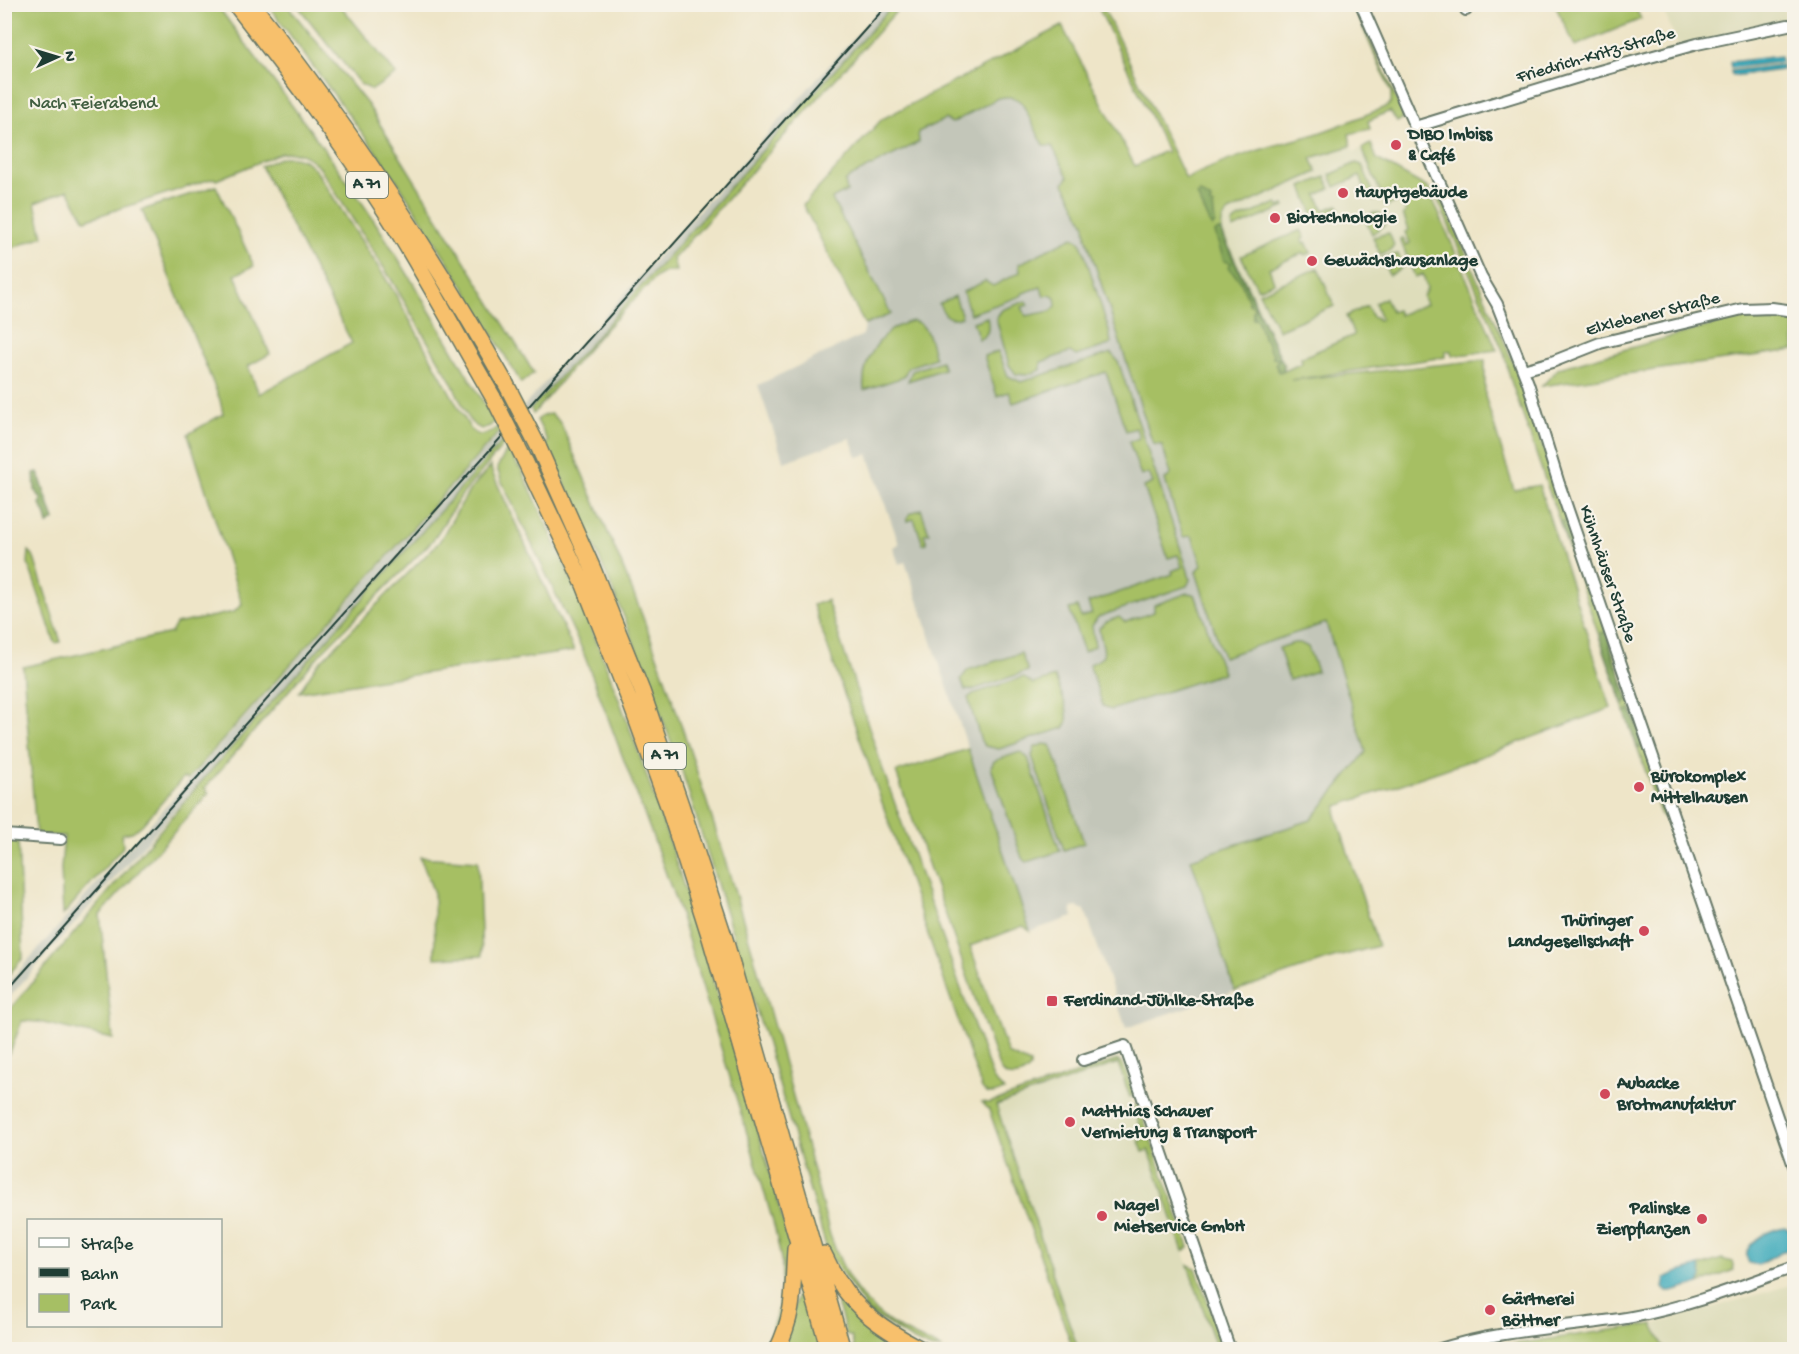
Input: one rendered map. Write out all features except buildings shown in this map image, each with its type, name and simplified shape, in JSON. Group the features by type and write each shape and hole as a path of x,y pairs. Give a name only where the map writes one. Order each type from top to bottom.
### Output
{"highway":[{"name":"A 71","path":"236,4 325,121 438,296 493,397 584,585 668,806 803,1233 843,1350"},
{"name":"A 71","path":"252,4 330,107 396,201 447,283 506,384 538,446 593,569 646,703 725,939 803,1233 829,1350"},
{"path":"777,1350 785,1334 793,1301 803,1233"},
{"path":"803,1233 823,1252 842,1289 854,1303 881,1327 923,1350"}],"street":[{"name":"Kühnhäuser Straße","path":"1361,4 1481,277 1497,304 1523,370 1606,622 1794,1166"},
{"name":"Friedrich-Kritz-Straße","path":"1416,127 1680,49 1788,25"},
{"name":"Elxlebener Straße","path":"1523,370 1552,362 1600,343 1743,309 1794,310"},
{"path":"4,835 62,839"},
{"path":"1083,1060 1125,1046 1230,1350"},
{"path":"1437,1350 1478,1338 1658,1312 1713,1296 1794,1267"}],"shaded area":[{"path":"883,5 893,5 601,329 5,1002 5,986"},
{"path":"1661,5 1782,5 1790,31 1680,49"},
{"path":"1062,26 1135,166 1163,152 1326,623 1366,752 1311,820 1330,959 1126,1028 1085,910 1077,907 1071,908 1073,917 1030,931 905,562 899,564 893,547 899,544 868,454 857,457 850,438 784,462 758,385 863,335 865,325 803,205 882,119"},
{"path":"1350,144 1354,152 1371,144 1377,159 1428,188 1497,350 1452,356 1450,352 1446,352 1445,357 1266,383 1196,192"},
{"name":"Nagel Mietservice GmbH","path":"1118,1063 1145,1139 1139,1142 1143,1151 1149,1150 1217,1349 1078,1349 996,1104"},
{"path":"1794,1284 1794,1349 1666,1349 1655,1324"}],"green space":[{"name":"Nach Feierabend","path":"21,5 217,5 317,139 375,222 495,421 490,426 481,429 470,421 451,381 391,279 320,168 303,155 293,152 281,153 216,180 214,178 85,220 68,190 35,203 43,236 5,251 5,14"},
{"path":"268,5 287,5 368,105 534,373 521,383 396,179"},
{"path":"297,5 340,5 396,74 372,90 360,84"},
{"path":"893,5 902,5 673,259 676,271 665,272 656,277 598,337 533,414 531,409"},
{"path":"1097,5 1102,5 1186,179 1231,160 1319,133 1388,106 1391,102 1391,92 1353,5 1355,5 1403,114 1403,119 1397,122 1390,111 1368,121 1370,129 1349,134 1351,146 1311,158 1317,172 1229,212 1222,222 1223,234 1285,371 1302,363 1301,358 1354,335 1346,316 1367,306 1372,317 1378,320 1381,319 1375,303 1385,298 1391,312 1397,310 1399,315 1426,304 1423,297 1427,288 1423,274 1415,277 1400,239 1403,238 1406,245 1410,243 1405,232 1409,230 1403,214 1406,212 1398,193 1393,195 1396,202 1386,206 1362,148 1371,144 1377,159 1428,188 1497,350 1452,356 1451,351 1445,351 1445,357 1291,380 1485,360 1485,396 1514,490 1539,485 1611,708 1469,761 1337,806 1336,815 1378,946 1330,959 1235,991 1191,859 1311,820 1366,752 1326,623 1223,657 1196,572 1202,565 1192,536 1183,537 1165,480 1171,474 1162,445 1153,444 1086,237 1085,225 1064,183 1068,177 1052,146 1044,146 1022,103 1011,97 998,98 952,123 945,119 918,132 919,142 850,177 845,182 847,191 832,199 891,314 865,325 803,205 882,119 1062,26 1135,166 1163,152 1168,153"},
{"path":"1555,5 1634,5 1641,19 1575,46"},
{"path":"282,157 302,159 317,172 393,290 471,430 481,435 498,427 500,431 188,779 183,778 142,825 132,832 122,834 123,847 63,915 61,868 64,836 36,835 23,667 171,633 176,624 234,612 242,604 188,434 223,414 220,400 142,210 216,186 254,266 235,275 270,354 248,366 259,394 352,343 261,166"},
{"path":"1356,163 1362,165 1376,199 1374,201 1366,192 1360,176 1335,187 1330,175"},
{"path":"1325,177 1331,188 1317,195 1324,210 1338,205 1339,209 1315,219 1302,187"},
{"path":"1433,189 1439,191 1519,376 1689,875 1671,826 1660,813 1510,378 1504,353"},
{"path":"1200,193 1211,200 1215,223 1212,227 1197,195"},
{"path":"1277,203 1279,207 1284,205 1285,207 1233,229 1232,224 1236,220"},
{"path":"1380,213 1385,225 1372,234 1364,217"},
{"path":"1218,230 1221,231 1284,365 1283,371 1279,372 1275,364 1279,359 1273,358 1267,341 1263,339 1257,319 1253,318 1255,307 1249,304 1239,280 1228,267 1231,263 1224,261 1215,233"},
{"path":"1301,230 1305,238 1302,239 1303,243 1306,242 1311,253 1305,255 1303,253 1269,268 1274,282 1258,289 1241,256"},
{"path":"1389,233 1394,245 1389,251 1380,254 1373,237"},
{"path":"1073,237 1081,242 1111,343 1076,356 1070,352 1041,362 1041,370 1027,375 1016,374 1009,365 996,318 1002,310 1026,301 1028,305 1022,307 1026,316 1051,311 1056,306 1055,298 1050,295 1044,296 1041,287 970,314 963,292 985,281 993,286 1020,272 1019,264"},
{"path":"1398,254 1403,266 1389,275 1382,258"},
{"path":"1318,268 1334,306 1278,330 1259,293"},
{"path":"955,296 962,317 950,318 939,304"},
{"path":"1748,315 1794,321 1794,350 1542,386 1559,368"},
{"path":"987,317 988,330 979,339 973,322"},
{"path":"912,321 925,330 935,358 908,367 904,377 864,390 866,368 875,347 891,331"},
{"path":"998,351 1008,376 1021,382 1111,353 1118,361 1188,571 1190,580 1187,586 1098,617 1092,626 1095,646 1084,652 1069,609 1077,607 1081,617 1092,614 1088,603 1173,574 1172,571 1182,567 1178,555 1168,558 1144,487 1153,483 1149,473 1141,476 1129,442 1139,438 1136,428 1126,431 1106,372 1013,403 1009,392 997,396 984,356"},
{"path":"941,361 944,369 908,381 912,371"},
{"path":"551,414 562,426 617,554 675,705 724,856 835,1249 855,1287 873,1309 897,1327 942,1349 932,1349 912,1340 868,1311 828,1253 771,1057 682,771 625,619 590,536 559,473 558,464 553,461 545,444 548,442 537,420 544,415"},
{"path":"504,439 505,443 461,496 433,540 321,653 205,788 209,793 100,915 113,1039 39,1022 22,1021 11,1050 5,1059 5,1015 200,783"},
{"path":"508,448 520,467 551,534 634,739 704,949 751,1107 791,1252 792,1271 774,1349 764,1349 777,1317 782,1264 775,1229 750,1143 678,907 651,832 582,649 501,480 497,468"},
{"path":"491,466 574,651 299,692 316,666 439,542 469,491"},
{"path":"38,472 54,520 48,524 40,505 41,499 35,490 34,473"},
{"path":"921,509 929,533 924,534 927,543 923,544 914,519 908,521 907,518 911,513"},
{"path":"1567,521 1575,545 1573,546 1577,548 1584,568 1580,574 1576,570 1560,523"},
{"path":"29,551 33,555 61,642 55,643 28,563"},
{"path":"1188,593 1196,597 1223,673 1111,710 1103,706 1089,664 1103,655 1099,628 1106,622 1119,617 1125,622 1154,612 1154,605"},
{"path":"827,600 885,776 993,1079 1004,1090 998,1093 990,1094 982,1089 813,605"},
{"path":"1602,632 1607,633 1614,664 1621,675 1622,687 1628,699 1624,705 1599,636"},
{"path":"1294,643 1308,647 1317,671 1289,680 1279,648"},
{"path":"1021,653 1028,671 972,690 965,690 961,679 968,670"},
{"path":"1023,677 1033,684 1055,677 1067,710 1067,723 1064,728 999,749 985,746 981,741 968,698 973,694"},
{"path":"1629,709 1644,744 1641,747 1637,747 1625,713"},
{"path":"1050,745 1053,750 1084,843 1064,850 1032,756 1035,747"},
{"path":"968,749 1030,931 1023,926 970,946 1008,1054 1030,1064 1027,1071 1015,1076 1007,1075 1000,1070 896,772"},
{"path":"1020,752 1028,758 1060,851 1027,862 1022,858 991,767 994,761"},
{"path":"5,838 18,839 23,958 5,979"},
{"path":"420,857 478,861 482,956 435,958 434,893"},
{"path":"1117,1060 1123,1064 1135,1095 1130,1097 1118,1063 996,1105 1078,1349 1073,1349 989,1110 982,1102 989,1103"},
{"path":"1138,1104 1189,1247 1183,1251 1149,1150 1143,1152 1139,1141 1145,1139 1133,1106"},
{"path":"1722,1259 1732,1262 1734,1270 1699,1284 1702,1277 1700,1266"},
{"path":"1188,1265 1196,1268 1224,1349 1217,1349"},
{"path":"801,1281 820,1349 783,1350"},
{"path":"831,1281 912,1349 851,1349 854,1347 851,1336 847,1336"},
{"path":"1653,1324 1665,1349 1482,1349"}],"water":[{"path":"1780,56 1781,62 1731,68 1730,62"},
{"path":"1781,65 1782,70 1732,76 1731,71"},
{"path":"1785,1227 1794,1233 1794,1246 1758,1265 1749,1263 1748,1250 1757,1239 1764,1234"},
{"path":"1700,1266 1702,1277 1699,1284 1672,1292 1667,1292 1663,1288 1665,1278"}],"railway":[{"path":"4,994 888,4"}],"place":[{"name":"DIBO Imbiss & Café","path":"1396,145"},
{"name":"Hauptgebäude","path":"1343,193"},
{"name":"Biotechnologie","path":"1275,218"},
{"name":"Gewächshausanlage","path":"1312,261"},
{"name":"Bürokomplex Mittelhausen","path":"1639,787"},
{"name":"Thüringer Landgesellschaft","path":"1644,931"},
{"name":"Ferdinand-Jühlke-Straße","path":"1052,1001"},
{"name":"Aubacke Brotmanufaktur","path":"1605,1094"},
{"name":"Matthias Schauer Vermietung & Transport","path":"1070,1122"},
{"name":"Nagel Mietservice GmbH","path":"1102,1216"},
{"name":"Palinske Zierpflanzen","path":"1702,1219"},
{"name":"Gärtnerei Böttner","path":"1490,1310"}]}
